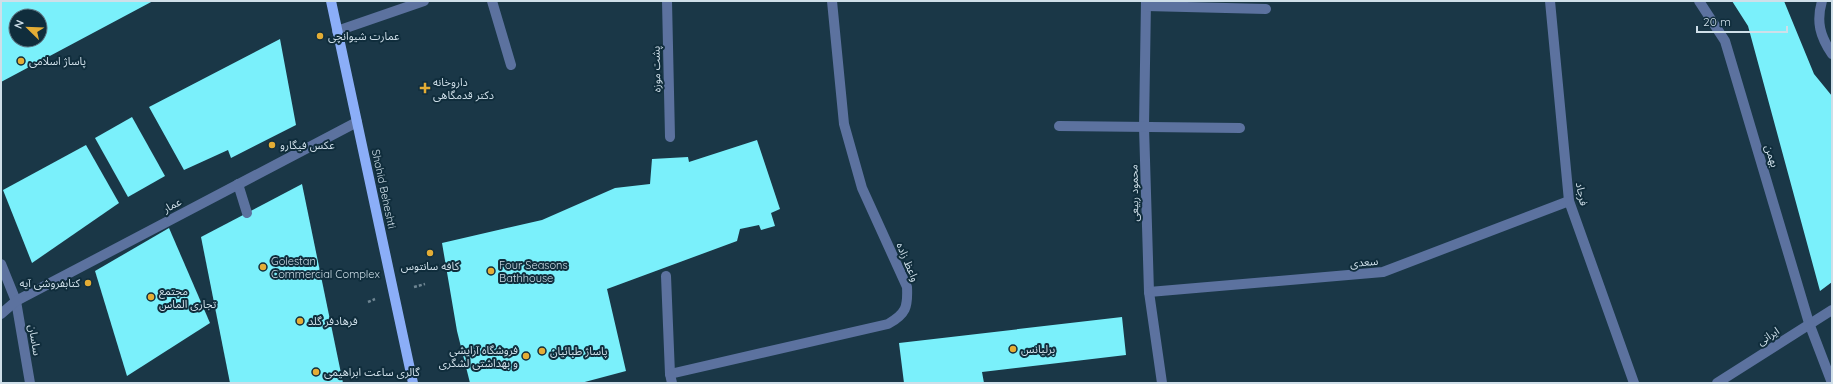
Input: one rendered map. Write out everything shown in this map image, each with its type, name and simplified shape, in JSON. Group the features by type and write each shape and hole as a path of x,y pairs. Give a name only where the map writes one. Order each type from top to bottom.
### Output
{"main road":[{"name":"Shahid Beheshti","path":"331,1 413,383"}],"street":[{"path":"337,31 424,1"},
{"path":"492,1 510,65"},
{"name":"پشت موزه","path":"667,1 670,137"},
{"name":"واعظ زاده","path":"671,379 888,324 901,317 908,303 907,287 862,188 844,124 832,1"},
{"name":"فرجاد","path":"1550,1 1569,201 1634,383"},
{"name":"بهمن","path":"1699,1 1725,41 1809,323 1832,383"},
{"path":"1822,1 1818,15 1823,40 1832,54"},
{"path":"1146,4 1266,9"},
{"name":"محمود ربیعی","path":"1146,4 1144,127 1149,292 1162,383"},
{"name":"عمار","path":"1,314 16,301 357,122"},
{"path":"1059,126 1240,128"},
{"path":"238,184 247,213"},
{"name":"سعدی","path":"1149,292 1383,272 1569,201"},
{"name":"ساسان","path":"1,264 16,301 30,383"},
{"path":"666,276 671,379"},
{"name":"ایرانی","path":"1717,383 1809,323 1832,310"}],"building":[{"name":"پاساژ اسلامی","path":"1,1 153,1 1,82"},
{"path":"1732,1 1784,1 1814,74 1832,96 1832,282 1820,291 1748,26"},
{"path":"280,39 296,125 231,158 228,150 184,170 149,107"},
{"path":"132,117 165,176 128,197 95,138"},
{"path":"757,140 780,209 771,213 775,226 761,230 759,225 740,229 737,241 607,289 626,371 581,383 470,383 457,331 442,243 542,220 615,188 650,184 652,159 688,157 689,162"},
{"path":"86,145 119,203 32,263 3,190"},
{"name":"Golestan Commercial Complex","path":"302,184 343,383 230,383 201,237"},
{"name":"مجتمع تجاری الماس","path":"169,228 210,323 127,376 95,271"},
{"name":"برلیانس","path":"1122,317 1126,355 982,372 984,383 904,383 899,343"}],"place":[{"name":"عمارت شیوانچی","path":"320,36"},
{"name":"پاساژ اسلامی","path":"21,61"},
{"name":"داروخانه دکتر قدمگاهی","path":"425,88"},
{"name":"عکس فیگارو","path":"272,145"},
{"name":"کافه سانتوس","path":"430,253"},
{"name":"Golestan Commercial Complex","path":"263,267"},
{"name":"Four Seasons Bathhouse","path":"491,271"},
{"name":"کتابفروشی آیه","path":"88,283"},
{"name":"مجتمع تجاری الماس","path":"151,297"},
{"name":"فرهادفر گلد","path":"300,321"},
{"name":"برلیانس","path":"1013,349"},
{"name":"پاساژ طبائیان","path":"542,351"},
{"name":"فروشگاه آرایشی و بهداشتی لشگری","path":"526,356"},
{"name":"گالری ساعت ابراهیمی","path":"316,372"}]}
